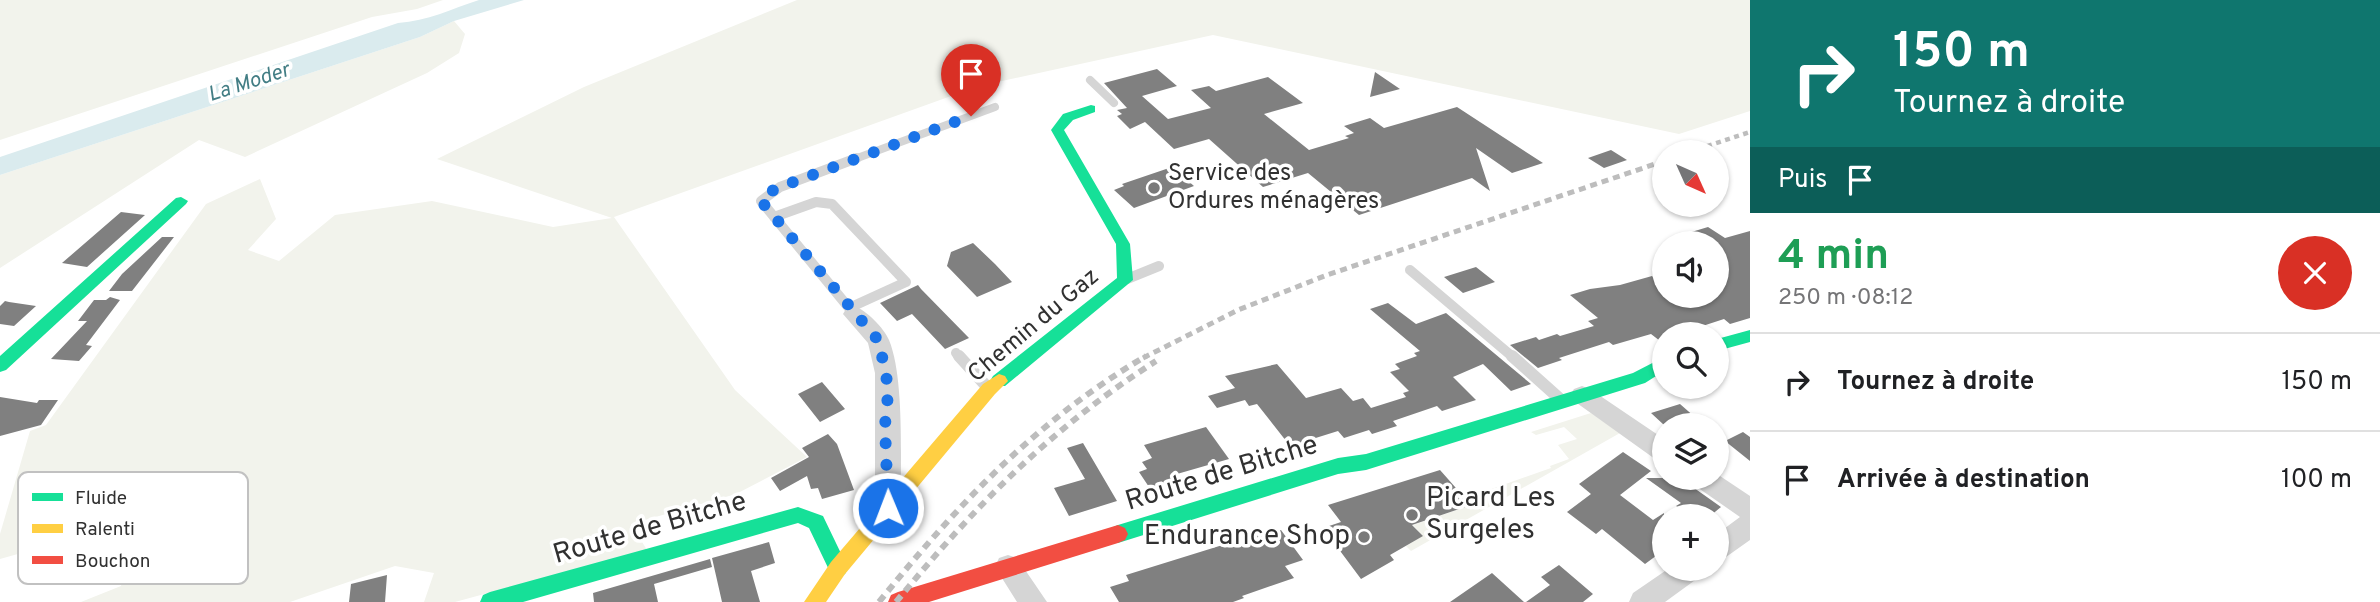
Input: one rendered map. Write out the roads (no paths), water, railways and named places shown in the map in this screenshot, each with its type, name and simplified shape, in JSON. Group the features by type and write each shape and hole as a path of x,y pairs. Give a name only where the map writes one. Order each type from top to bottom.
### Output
{"street":[{"name":"Chemin du Gaz","path":"814,602 838,568 989,389 1125,280 1124,244 1059,135 1061,124 1068,117 1091,109"},
{"path":"0,366 180,201"},
{"path":"852,311 878,340 886,373 888,508"},
{"path":"1729,342 1750,336"},
{"name":"Route de Bitche","path":"898,602 1639,378 1652,370"},
{"path":"1572,398 1652,445"},
{"path":"1721,490 1750,510"},
{"name":"Route de Bitche","path":"490,602 798,515 816,522 838,568"},
{"path":"1729,540 1750,525"},
{"path":"1008,567 1033,602"},
{"path":"1643,602 1672,581"}],"lane":[{"path":"1090,80 1114,103"},
{"path":"774,218 816,202 832,204 906,282 900,287 852,311 774,218 761,201 766,194 995,107"},
{"path":"1125,280 1159,266"},
{"path":"1410,270 1572,398"},
{"path":"956,353 989,389"}],"water":[{"name":"La Moder","path":"479,0 524,0 454,21 420,37 0,175 0,157 398,23 429,17"}],"railway":[{"path":"1726,140 1750,132"},
{"path":"1143,358 1238,310 1327,275 1652,165"},
{"path":"879,602 939,531 1001,466 1069,408 1146,356"},
{"path":"896,602 955,533 1016,471 1082,414 1156,361"}],"place":[{"name":"Service des Ordures ménagères","path":"1154,188"},
{"name":"Picard Les Surgeles","path":"1412,515"},
{"name":"Endurance Shop","path":"1364,537"}]}
